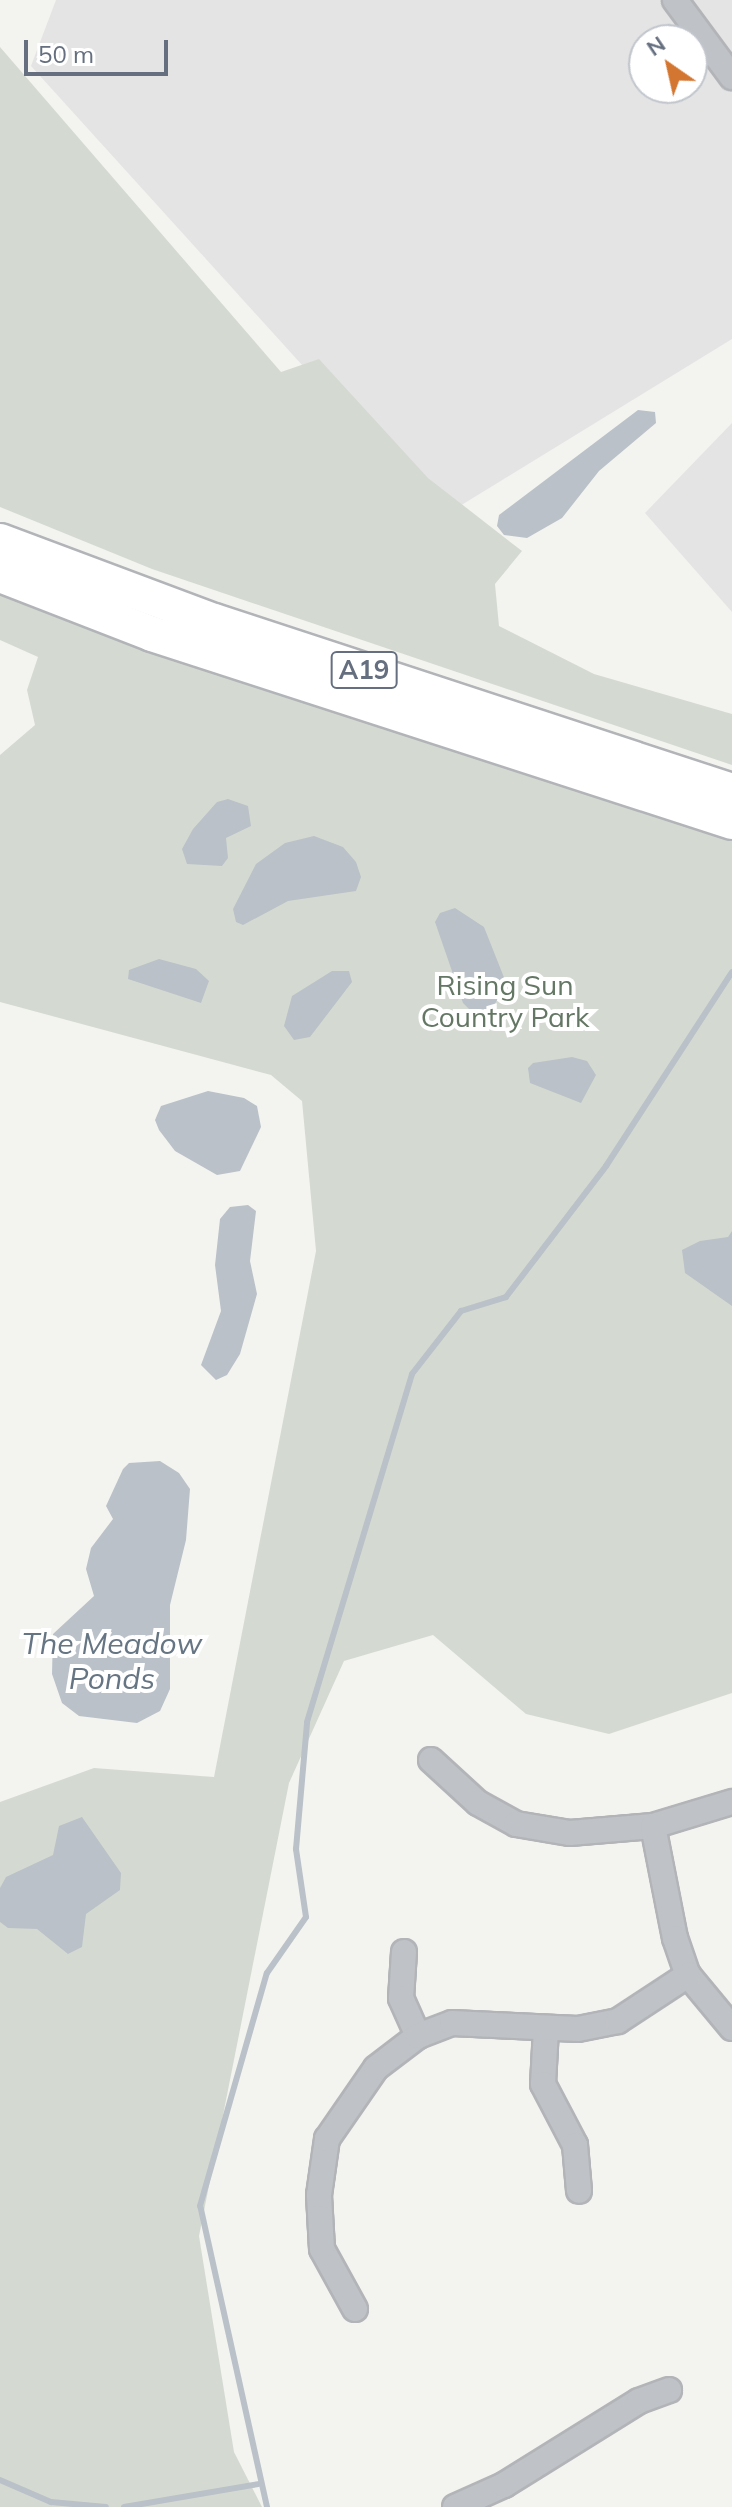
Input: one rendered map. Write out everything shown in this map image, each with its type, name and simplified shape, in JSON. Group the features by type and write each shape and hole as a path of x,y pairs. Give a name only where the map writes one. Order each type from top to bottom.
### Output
{"highway":[{"name":"A19","path":"0,541 214,621 732,791"},
{"name":"A19","path":"0,575 167,639 732,822"}],"street":[{"path":"675,0 732,77"},
{"path":"431,1760 478,1803 516,1824 570,1833 653,1826 732,1802"},
{"path":"653,1826 675,1938 688,1975 732,2028"},
{"path":"404,1952 401,1998 418,2036"},
{"path":"355,2309 322,2249 319,2195 327,2139 376,2068 418,2036 452,2023 497,2021 546,2029 618,2021 688,1975"},
{"path":"546,2029 543,2084 575,2145 579,2191"},
{"path":"455,2507 504,2485 639,2401 669,2390"}],"shaded area":[{"path":"56,0 732,0 732,339 455,509 419,494 31,66"},
{"path":"732,423 732,612 645,513"}],"green space":[{"path":"0,47 281,372 319,359 428,478 522,551 495,584 499,626 594,674 732,714 732,765 152,569 0,507"},
{"name":"Rising Sun Country Park","path":"0,588 732,841 732,1693 609,1734 526,1714 433,1635 344,1661 289,1783 199,2236 234,2452 262,2507 0,2507 0,1802 94,1768 214,1777 316,1251 302,1101 271,1075 0,1002 0,755 35,725 27,690 38,657 0,640"}],"water":[{"path":"638,410 655,412 656,423 599,471 562,518 527,538 504,535 497,526 499,515"},
{"path":"228,799 248,806 251,826 226,838 228,858 222,866 187,864 182,849 193,829 217,802"},
{"path":"314,836 343,847 356,862 361,877 356,891 288,901 243,925 236,922 233,909 256,864 285,843"},
{"path":"455,908 484,927 507,985 492,1008 475,1015 463,1003 435,922 440,913"},
{"path":"159,959 196,969 209,981 201,1003 128,979 129,970"},
{"path":"332,971 349,971 352,982 310,1037 294,1040 284,1026 292,996"},
{"path":"572,1057 587,1061 596,1075 581,1103 530,1083 528,1068 533,1063"},
{"path":"208,1091 244,1098 257,1106 261,1127 240,1171 217,1175 175,1151 155,1120 161,1106"},
{"path":"248,1205 256,1211 250,1261 257,1294 240,1354 227,1375 216,1380 201,1365 221,1311 215,1265 220,1219 230,1207"},
{"path":"732,1231 732,1306 685,1273 682,1250 700,1241 728,1237"},
{"name":"The Meadow Ponds","path":"160,1461 179,1473 190,1489 186,1540 170,1605 170,1689 160,1711 137,1723 79,1716 62,1703 52,1674 53,1634 94,1596 86,1569 91,1548 113,1519 106,1506 123,1469 129,1463"},
{"path":"82,1817 121,1873 120,1890 86,1914 82,1947 68,1954 37,1929 8,1928 0,1922 0,1888 6,1877 53,1855 59,1826"}],"waterway":[{"path":"267,2507 200,2206 267,1973 306,1917 296,1849 307,1722 412,1374 461,1311 506,1297 606,1166 732,972"},
{"path":"0,2480 51,2502 106,2507"},
{"path":"124,2507 258,2484"}]}
